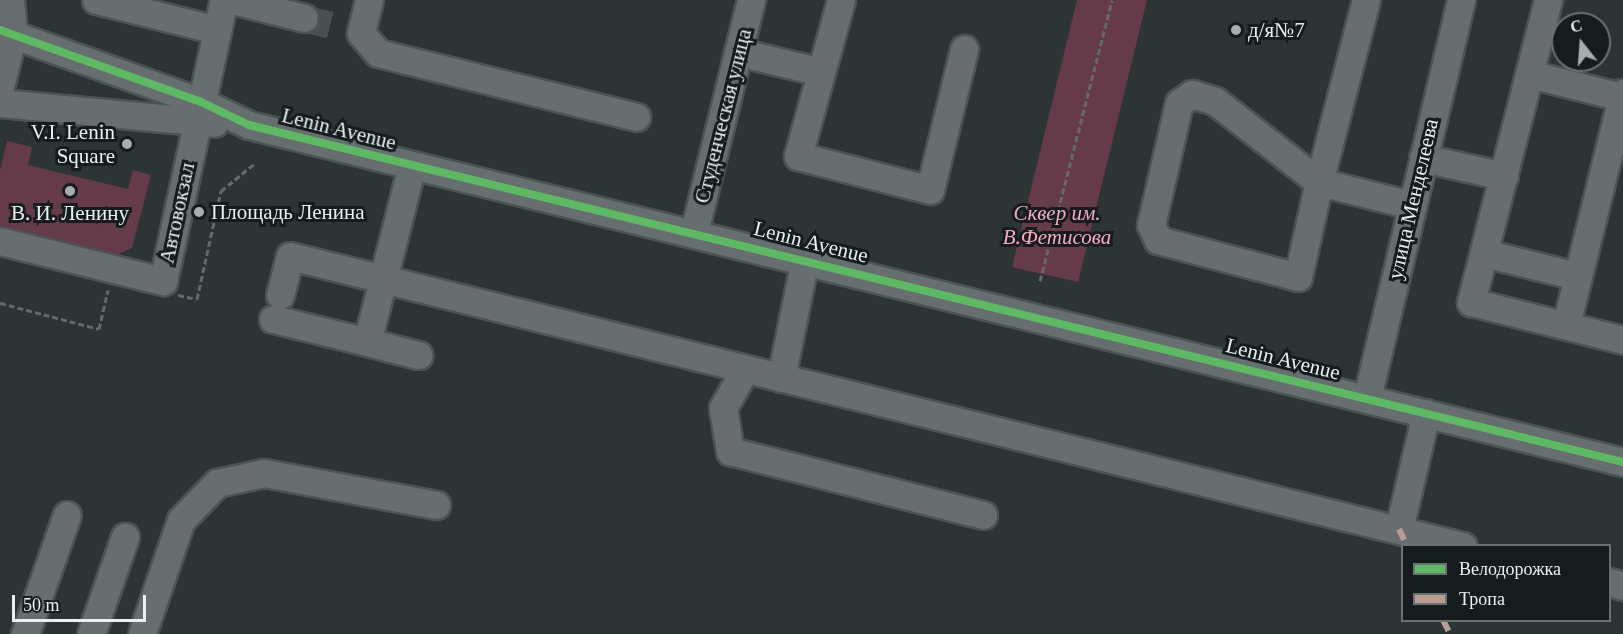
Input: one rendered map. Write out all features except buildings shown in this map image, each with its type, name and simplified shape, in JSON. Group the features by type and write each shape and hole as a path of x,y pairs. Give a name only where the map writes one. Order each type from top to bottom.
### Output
{"street":[{"path":"0,87 10,0"},
{"path":"96,0 217,30"},
{"path":"199,112 224,0"},
{"path":"232,0 304,18"},
{"path":"369,0 352,31 378,54 636,117"},
{"name":"Студенческая улица","path":"694,232 752,0"},
{"path":"842,0 798,156 930,190 964,49"},
{"path":"1366,0 1319,183 1298,277 1158,240 1153,233 1151,216 1179,103 1192,94 1215,101 1319,183 1411,205"},
{"name":"улица Менделеева","path":"1367,398 1461,0"},
{"path":"1548,0 1471,302 1623,340"},
{"name":"Lenin Avenue","path":"7,32 199,112 412,166 805,259 1623,462"},
{"path":"738,52 821,72"},
{"path":"1529,74 1622,95 1566,325"},
{"name":"Lenin Avenue","path":"0,103 199,112"},
{"name":"Автовокзал","path":"0,240 163,281 199,112"},
{"path":"1423,158 1504,176"},
{"path":"367,342 412,166"},
{"path":"1484,253 1577,276"},
{"path":"418,355 367,342 277,307 290,256 382,281 1455,544"},
{"path":"781,378 805,259"},
{"path":"745,369 723,408 730,451 983,515"},
{"path":"1399,530 1426,412"},
{"path":"142,634 181,520 217,483 275,474 436,504"},
{"path":"25,634 67,515"},
{"path":"91,634 125,537"}],"path":[{"path":"1040,281 1112,0"}],"green space":[{"name":"Сквер им. В.Фетисова","path":"1077,0 1147,0 1078,282 1012,267"},
{"path":"7,141 32,147 28,165 128,189 133,170 151,175 132,248 116,255 0,225 0,171"}],"tunnel":[{"path":"304,18 343,28"}],"marked path":[{"path":"1399,529 1406,544"},
{"path":"1444,622 1450,634"}],"cycle path":[{"path":"0,30 201,102 249,125 1623,462"}],"place":[{"name":"д/я№7","path":"1236,30"},
{"name":"V.I. Lenin Square","path":"127,144"},
{"name":"В. И. Ленину","path":"70,191"},
{"name":"Площадь Ленина","path":"199,212"}]}
